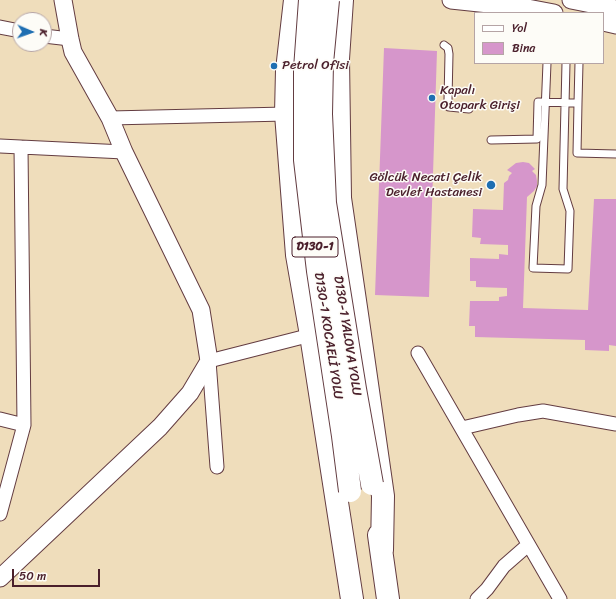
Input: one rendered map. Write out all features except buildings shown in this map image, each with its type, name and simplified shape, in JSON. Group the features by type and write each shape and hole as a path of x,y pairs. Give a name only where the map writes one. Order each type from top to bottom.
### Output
{"highway":[{"path":"295,0 303,9 319,13 334,8 342,0"},
{"path":"295,0 289,56 286,114 297,256 311,335 352,599"},
{"name":"D130-1 KOCAELİ YOLU","path":"310,0 305,69 305,160 318,271 366,599"},
{"name":"D130-1 YALOVA YOLU","path":"328,0 322,63 321,114 325,204 372,484 388,599"},
{"path":"342,0 338,64 340,198 383,496 382,550"},
{"path":"289,56 303,45 320,46 334,54 338,64"}],"street":[{"path":"63,0 73,52 110,118 124,152 201,310 209,361 217,468"},
{"path":"451,0 527,8 546,12"},
{"path":"570,0 616,9"},
{"path":"604,22 616,25"},
{"path":"0,27 12,29"},
{"path":"52,37 70,40"},
{"path":"110,118 286,114"},
{"path":"0,146 124,152"},
{"path":"0,514 24,425 21,147"},
{"path":"0,578 160,427 190,393 209,361 311,335"},
{"path":"418,353 560,599"},
{"path":"462,428 518,415 543,412 616,424"},
{"path":"0,419 24,425"},
{"path":"477,599 487,589 504,566 528,545"}],"lane":[{"path":"444,45 448,48 449,54 449,106 468,109"},
{"path":"547,64 542,185 536,206 533,268 568,269 570,211 564,189 566,64"},
{"path":"579,64 576,153 616,154"},
{"path":"491,140 537,139 538,102 578,103"}],"place":[{"name":"Petrol Ofisi","path":"274,66"},
{"name":"Kapalı Otopark Girişi","path":"432,98"},
{"name":"Gölcük Necati Çelik Devlet Hastanesi","path":"491,185"}]}
